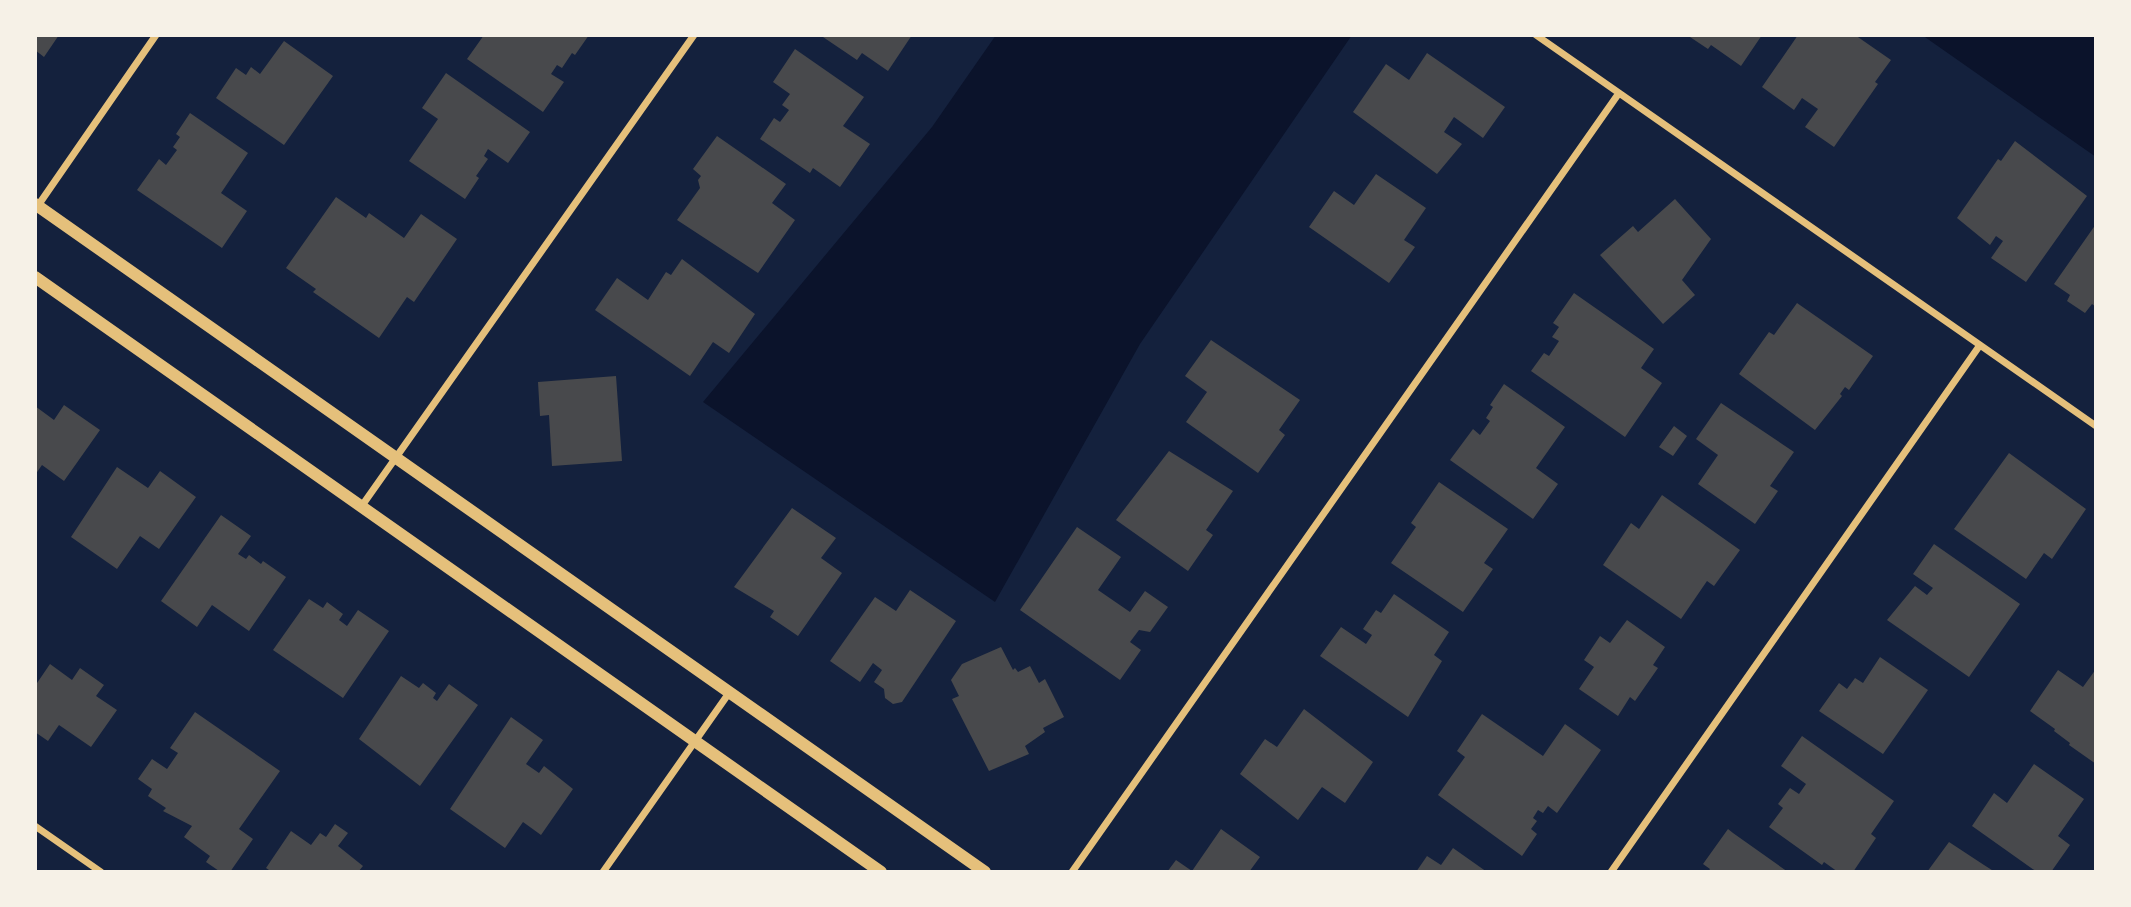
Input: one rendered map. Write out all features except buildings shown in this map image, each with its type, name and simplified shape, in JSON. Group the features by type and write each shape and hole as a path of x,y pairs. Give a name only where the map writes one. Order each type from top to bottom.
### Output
{"street":[{"path":"156,35 36,206 985,872"},
{"path":"361,507 694,35"},
{"path":"1536,35 2096,426"},
{"path":"1072,872 1619,93"},
{"path":"35,277 881,872"},
{"path":"1611,872 1980,345"},
{"path":"603,872 729,692"},
{"path":"35,826 101,872"}],"water":[{"path":"996,35 1352,35 1140,344 995,602 703,402 932,127"},
{"path":"1922,35 2096,35 2096,157"}]}
